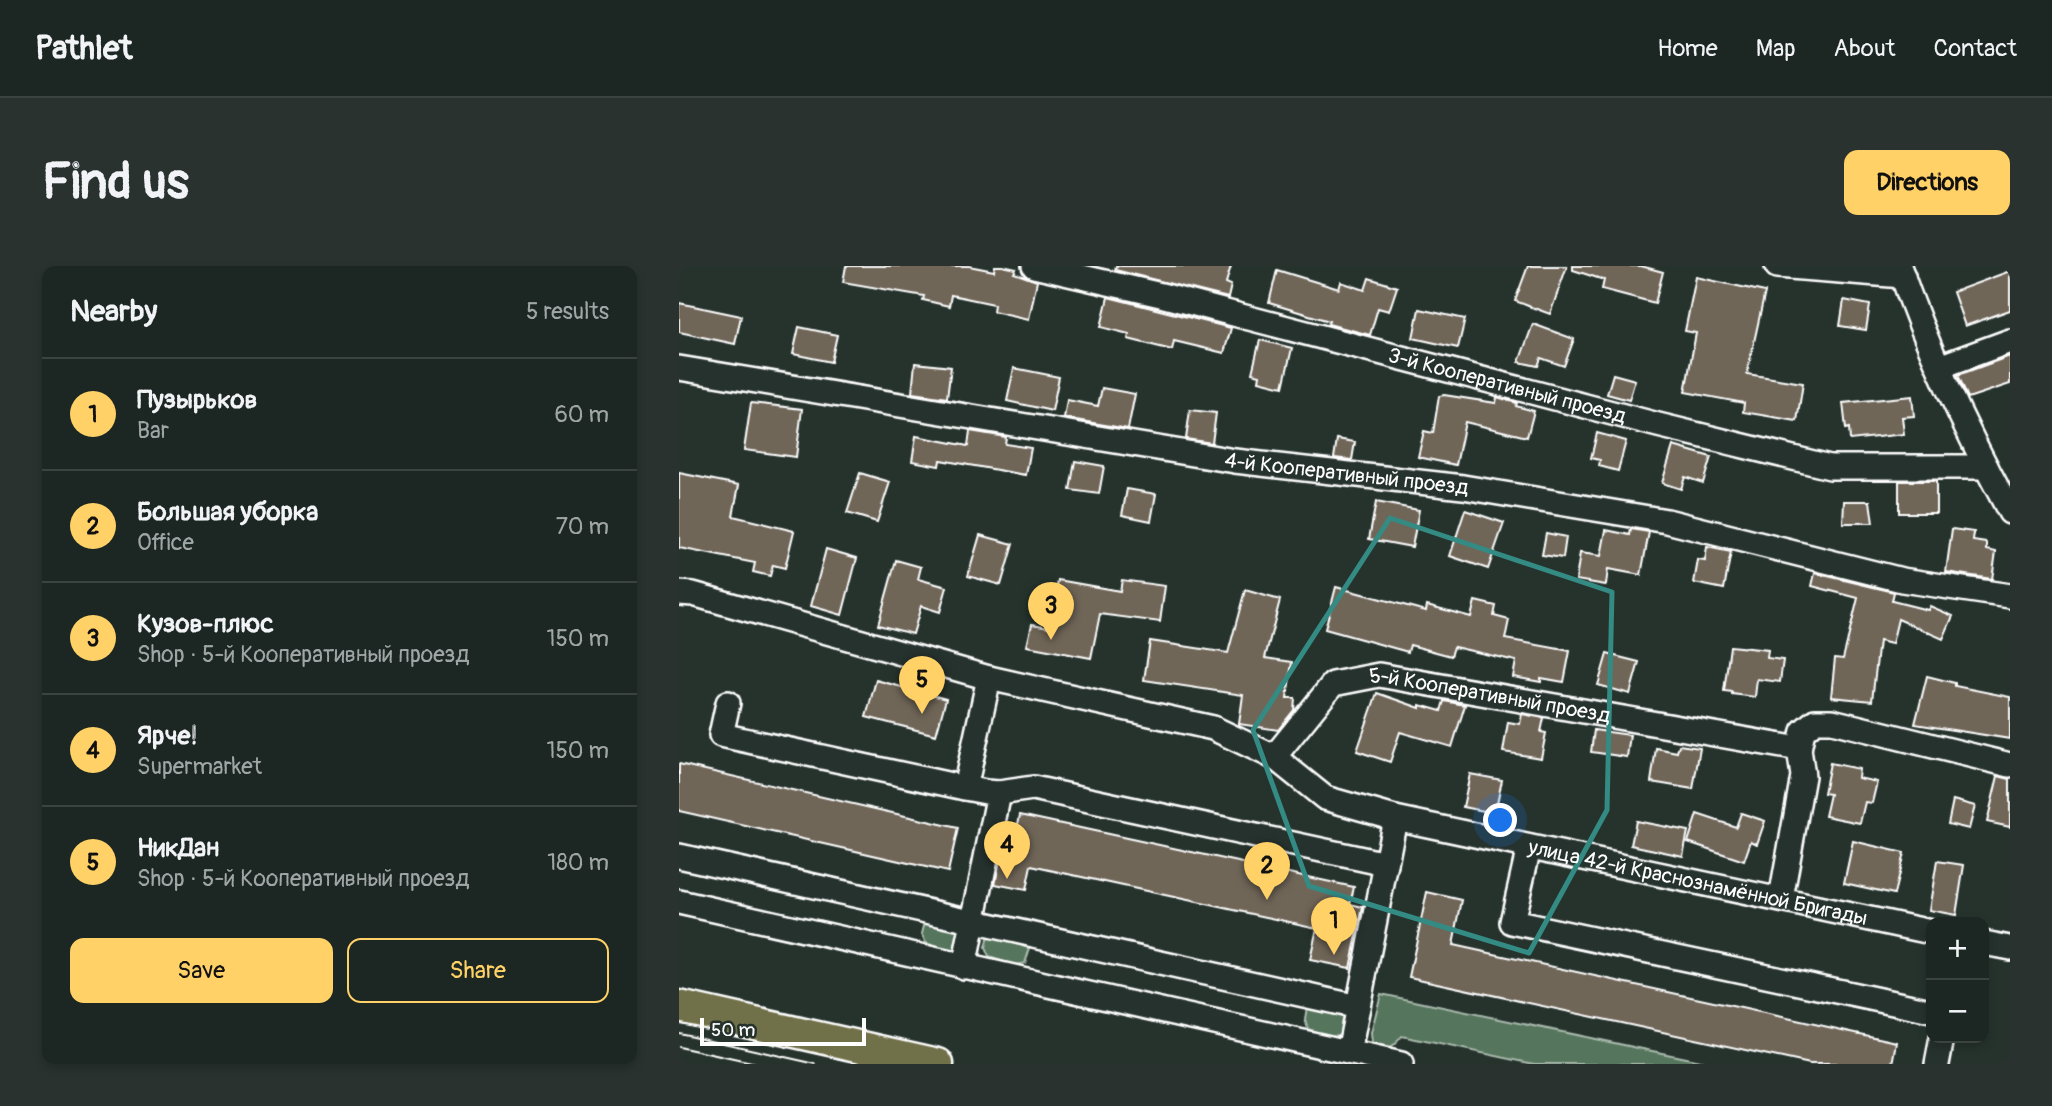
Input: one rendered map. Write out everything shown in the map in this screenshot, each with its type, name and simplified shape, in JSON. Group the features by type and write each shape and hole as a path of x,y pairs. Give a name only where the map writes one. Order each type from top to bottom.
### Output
{"main road":[{"path":"679,1006 939,1064"}],"street":[{"name":"3-й Кооперативный проезд","path":"1034,266 1161,295 1658,425 1830,467 1986,467"},
{"path":"1777,266 1901,271 1939,367 2010,512"},
{"path":"1939,367 2010,341"},
{"name":"4-й Кооперативный проезд","path":"679,368 1235,461 1463,487 1667,521 1902,580 2010,596"},
{"path":"679,593 693,594 989,678 1213,728 1274,757"},
{"name":"5-й Кооперативный проезд","path":"1274,757 1333,684 1379,675 1799,749"},
{"path":"965,788 989,678"},
{"path":"728,703 721,735 965,788 999,793 1033,788 1386,864"},
{"path":"1781,900 1803,775 1799,749 1803,731 1815,721 1832,721 2010,765"},
{"name":"улица 42-й Краснознамённой Бригады","path":"1274,757 1325,798 1395,818 1926,931"},
{"path":"964,967 999,793"},
{"path":"1349,1052 1395,818"},
{"path":"1528,846 1512,922 1926,1010"},
{"path":"679,856 1358,1007"},
{"path":"679,902 1401,1064"},
{"path":"1989,944 2010,948"},
{"path":"1937,1064 1942,1043"}],"highlighted area":[{"path":"1390,518 1612,592 1607,810 1529,953 1309,886 1253,730"}],"green space":[{"path":"925,922 966,934 961,949 952,952 926,943 922,934"},
{"path":"988,936 1030,948 1025,963 1015,965 989,957 985,948"},
{"path":"1381,994 1714,1064 1534,1064 1402,1036 1389,1048 1383,1047 1372,1044 1371,1033"},
{"path":"1307,1007 1349,1019 1344,1034 1322,1034 1308,1029 1305,1019"}],"building":[{"path":"846,266 969,266 994,271 995,266 1003,266 1016,269 1014,273 1037,281 1029,319 993,311 994,304 951,295 949,306 923,300 924,296 843,282"},
{"path":"1116,266 1231,266 1226,283 1231,285 1228,298 1115,270"},
{"path":"1528,266 1567,266 1550,314 1515,301"},
{"path":"1573,266 1641,266 1663,272 1655,303 1602,289 1604,280 1573,270"},
{"path":"1277,270 1339,289 1341,282 1365,290 1369,278 1397,287 1389,311 1378,308 1370,335 1328,324 1329,321 1269,303"},
{"path":"2010,271 2010,310 1965,326 1953,292"},
{"path":"1696,277 1765,292 1747,374 1803,383 1797,421 1743,412 1744,403 1685,392 1696,333 1685,331"},
{"path":"1108,297 1231,328 1224,353 1174,341 1172,350 1128,339 1129,334 1101,327"},
{"path":"1844,300 1870,305 1866,330 1840,326"},
{"path":"679,303 741,316 735,344 679,332"},
{"path":"1419,309 1465,319 1458,348 1413,338"},
{"path":"1533,324 1574,339 1564,366 1541,358 1538,366 1519,362"},
{"path":"799,327 837,335 831,362 793,354"},
{"path":"1260,340 1292,348 1283,387 1259,381 1260,375 1252,373"},
{"path":"2010,356 2010,384 1968,398 1958,375"},
{"path":"915,363 951,367 947,398 912,393"},
{"path":"1014,368 1059,377 1052,411 1007,401"},
{"path":"1613,374 1635,380 1629,400 1607,394"},
{"path":"1102,388 1135,394 1128,429 1064,418 1067,400 1098,406"},
{"path":"1439,396 1496,403 1497,397 1534,411 1527,437 1465,422 1456,465 1418,457 1424,431 1433,433"},
{"path":"1912,396 1914,416 1902,417 1904,434 1850,440 1843,403"},
{"path":"751,403 802,409 796,457 744,450"},
{"path":"1190,410 1216,413 1212,443 1186,439"},
{"path":"970,431 1006,437 1005,444 1031,448 1026,475 940,460 939,466 912,461 916,436 968,446"},
{"path":"1597,433 1626,441 1618,471 1599,466 1600,460 1591,458"},
{"path":"1337,439 1355,442 1352,460 1334,458"},
{"path":"1673,446 1711,457 1703,483 1685,477 1681,489 1662,483"},
{"path":"1075,461 1104,466 1099,494 1070,490"},
{"path":"679,473 739,485 733,516 794,531 785,568 773,565 770,576 753,572 755,563 679,548"},
{"path":"860,473 890,482 877,522 847,513"},
{"path":"1899,481 1936,481 1936,513 1899,513"},
{"path":"1127,489 1156,494 1151,521 1122,515"},
{"path":"1844,501 1870,501 1873,523 1843,523"},
{"path":"1376,502 1419,510 1412,547 1369,539"},
{"path":"1465,510 1504,523 1488,569 1450,556"},
{"path":"1631,529 1649,532 1641,575 1608,569 1606,585 1576,580 1580,553 1601,556 1606,530 1630,535"},
{"path":"1952,529 1974,532 1973,541 1987,543 1987,550 1996,552 1992,579 1946,572"},
{"path":"1546,533 1566,537 1563,558 1542,555"},
{"path":"980,535 1013,544 1001,585 968,576"},
{"path":"1707,547 1731,552 1724,589 1694,583 1698,560 1705,561"},
{"path":"826,549 857,558 842,615 811,606"},
{"path":"896,560 921,567 918,579 947,587 940,612 921,606 913,634 878,625"},
{"path":"1815,573 1894,592 1892,601 1928,610 1930,606 1953,616 1943,639 1898,619 1892,644 1879,641 1872,701 1831,697 1835,658 1843,659 1858,598 1812,586"},
{"path":"1058,580 1120,591 1122,580 1165,586 1160,622 1100,614 1091,658 1027,646 1032,624 1049,627"},
{"path":"1336,587 1426,611 1427,605 1471,617 1475,601 1496,606 1494,616 1509,620 1505,639 1570,651 1564,682 1541,678 1541,682 1513,677 1516,661 1454,647 1451,656 1410,645 1408,652 1325,629"},
{"path":"1245,590 1280,600 1265,658 1292,662 1287,698 1295,698 1294,710 1278,730 1239,724 1243,695 1144,680 1150,641 1228,653"},
{"path":"1730,646 1768,650 1767,658 1783,660 1780,682 1757,679 1755,697 1724,691"},
{"path":"1607,654 1639,662 1630,694 1598,685"},
{"path":"1927,676 1955,683 1955,686 2010,697 2010,739 1915,724"},
{"path":"876,680 946,699 936,735 866,717"},
{"path":"1377,693 1420,708 1420,705 1441,711 1444,701 1465,705 1452,747 1400,732 1390,762 1357,751"},
{"path":"1522,714 1544,718 1541,732 1546,733 1541,758 1503,752 1508,722 1520,724"},
{"path":"1594,730 1630,735 1627,757 1591,752"},
{"path":"1679,745 1700,748 1693,789 1651,782 1656,748 1677,752"},
{"path":"1830,763 1859,769 1858,778 1877,782 1872,803 1865,802 1860,823 1825,816 1830,794 1824,793"},
{"path":"679,764 958,828 948,872 679,811"},
{"path":"1470,774 1502,780 1495,813 1463,807"},
{"path":"1998,776 2010,779 2010,827 1987,822"},
{"path":"1953,800 1975,806 1969,829 1948,824"},
{"path":"1741,813 1765,821 1757,844 1751,841 1744,861 1688,842 1697,814 1736,827"},
{"path":"1020,815 1354,887 1350,904 1363,907 1350,968 1310,960 1317,928 1031,866 1026,890 995,884 1006,831 1016,833"},
{"path":"1636,821 1688,831 1683,856 1631,845"},
{"path":"1853,841 1904,853 1894,894 1844,883"},
{"path":"1937,861 1964,865 1956,915 1929,910"},
{"path":"1427,892 1462,900 1453,945 1897,1042 1893,1064 1810,1064 1409,977"}],"tram line":[{"path":"679,1033 816,1064"},
{"path":"679,1047 756,1064"}],"place":[{"name":"Кузов-плюс","path":"1051,640"},
{"name":"НикДан","path":"922,714"},
{"name":"Ярче!","path":"1007,879"},
{"name":"Большая уборка","path":"1267,900"},
{"name":"Пузырьков","path":"1334,955"}]}
